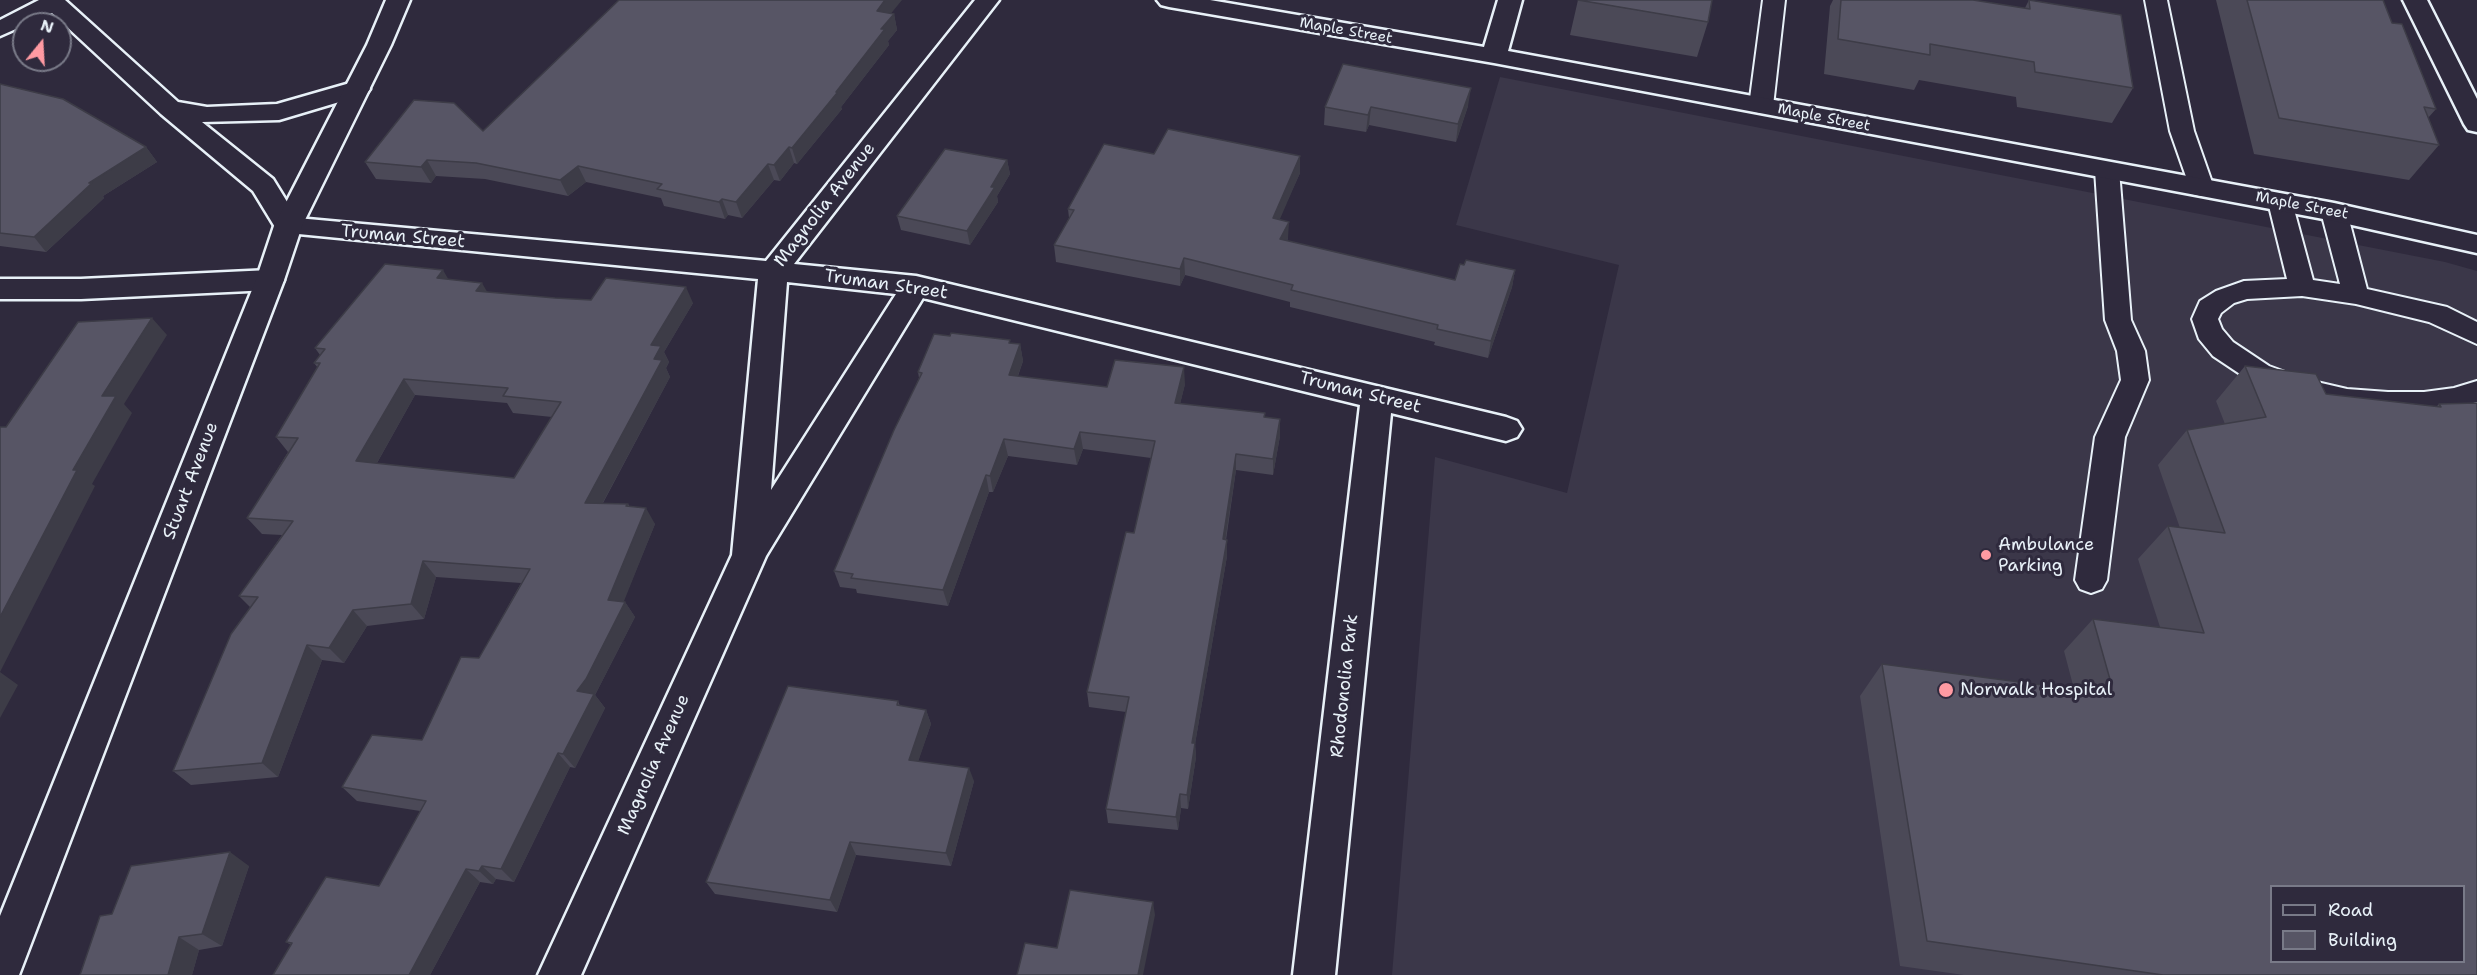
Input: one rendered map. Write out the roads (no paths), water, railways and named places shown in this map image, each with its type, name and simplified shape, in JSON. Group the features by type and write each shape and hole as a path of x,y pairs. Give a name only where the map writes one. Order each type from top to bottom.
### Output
{"street":[{"name":"Stuart Avenue","path":"0,969 270,280 288,226 357,89 398,0"},
{"name":"Magnolia Avenue","path":"749,555 773,271 987,0"},
{"name":"Maple Street","path":"1169,0 1494,56 2334,212 2477,244"},
{"path":"1494,56 1510,0"},
{"path":"2415,0 2477,124"},
{"path":"0,29 53,2 170,109 263,185 288,226"},
{"path":"170,109 207,115 270,113 357,89"},
{"name":"Truman Street","path":"288,226 916,286 1506,429"},
{"path":"0,289 81,289 270,280"},
{"name":"Magnolia Avenue","path":"559,975 749,555 916,286"},
{"name":"Rhodonolia Park","path":"1314,975 1377,396"}],"lane":[{"path":"1761,106 1774,0"},
{"path":"2156,0 2182,131 2202,188"},
{"path":"2091,580 2110,437 2135,380 2131,351 2118,320 2107,170"},
{"path":"2280,202 2302,287"},
{"path":"2334,212 2356,295"},
{"path":"2477,334 2437,314 2356,295 2302,287 2244,290 2225,297 2209,308 2205,319 2210,332 2223,349 2259,373 2300,388 2347,399 2424,403 2477,392"}],"place":[{"name":"Ambulance Parking","path":"1986,555"},
{"name":"Norwalk Hospital","path":"1946,690"}]}
